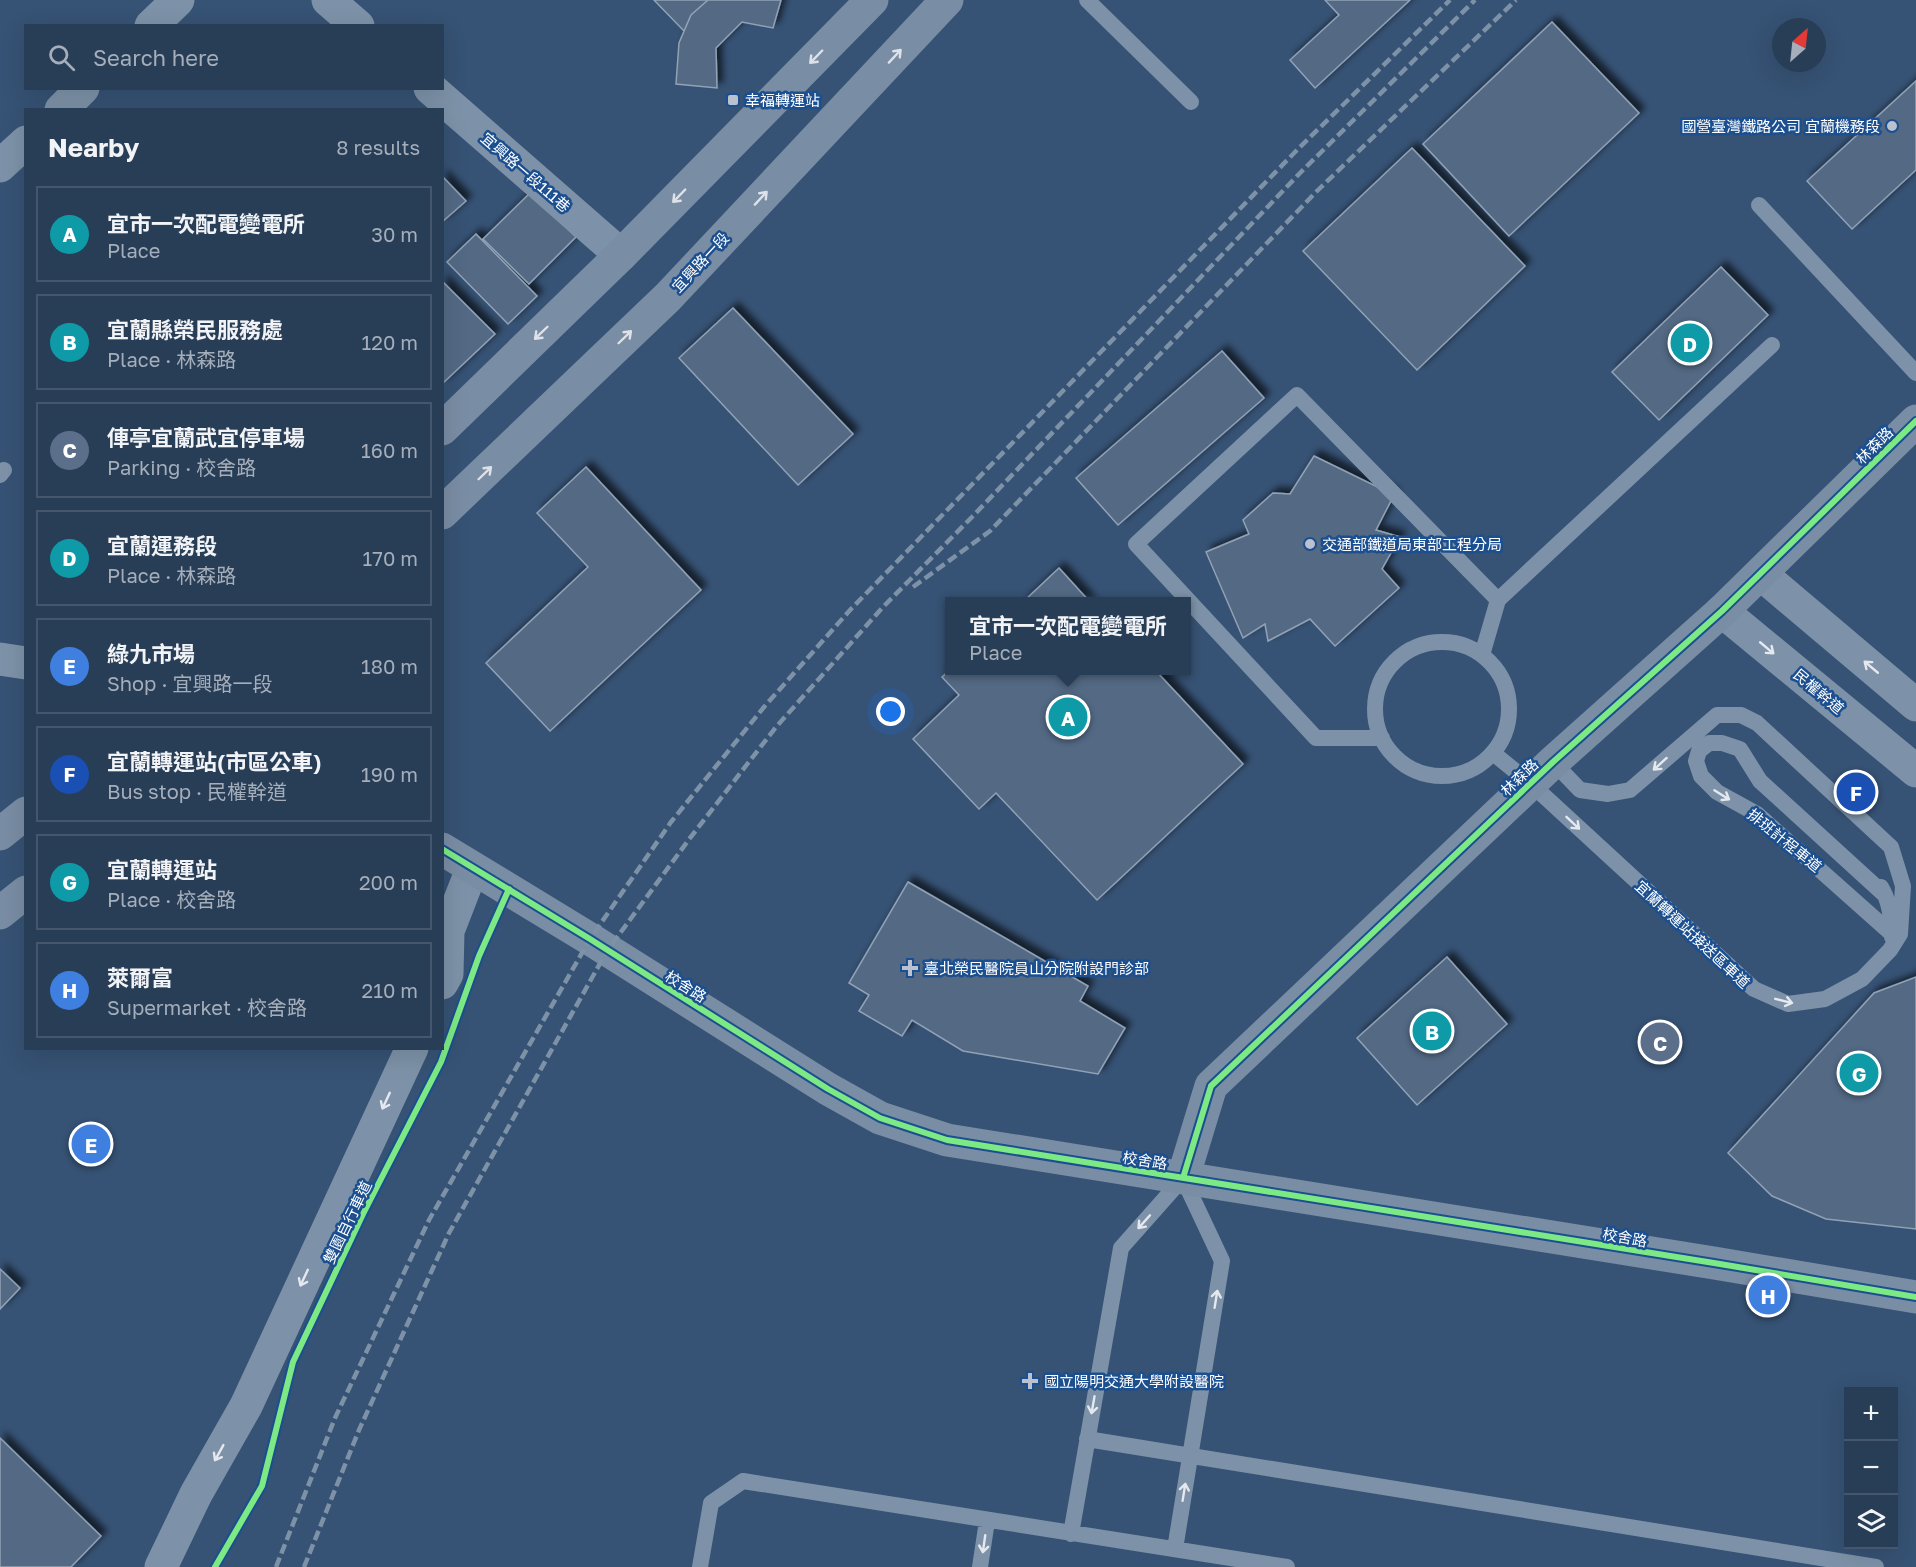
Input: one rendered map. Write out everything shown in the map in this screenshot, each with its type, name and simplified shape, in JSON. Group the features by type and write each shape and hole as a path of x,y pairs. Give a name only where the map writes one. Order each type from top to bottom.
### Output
{"street":[{"path":"153,24 178,0"},
{"path":"328,0 356,24"},
{"path":"444,427 621,255 872,0"},
{"name":"宜興路一段","path":"444,511 668,297 947,0"},
{"path":"63,108 81,90"},
{"name":"宜興路一段111巷","path":"432,90 621,255"},
{"path":"0,166 24,144"},
{"name":"林森路","path":"1183,1178 1211,1086 1541,772 1722,611 1916,421"},
{"path":"1761,574 1916,705"},
{"name":"民權幹道","path":"1722,611 1916,771"},
{"path":"0,659 24,663"},
{"path":"0,834 24,815"},
{"name":"校舍路","path":"444,850 570,926 828,1089 880,1118 947,1140 1916,1297"},
{"path":"444,979 447,974 448,931 472,869"},
{"path":"0,913 24,894"},
{"path":"160,1567 196,1494 246,1406 410,1050"}],"lane":[{"path":"1088,0 1191,102"},
{"path":"1759,205 1916,374"},
{"path":"1482,655 1498,600 1772,345"},
{"path":"1185,597 1136,544 1297,395 1498,600"},
{"path":"1191,603 1316,738 1382,738"},
{"path":"1440,642 1462,645 1482,655 1497,670 1507,691 1510,713 1504,735 1493,753 1476,767 1456,775 1433,776 1413,769 1394,756 1382,738 1375,717 1376,695 1384,674 1399,657 1418,646 1440,642"},
{"path":"1493,753 1580,790 1608,794 1630,790 1717,715 1741,715 1757,723 1891,847 1903,886 1895,938"},
{"path":"1690,737 1710,735 1726,740 1740,749 1868,866 1885,895 1895,938"},
{"name":"排班計程車道","path":"1740,749 1722,743 1709,743 1699,751 1696,761 1701,776 1717,792 1757,814 1895,938"},
{"name":"宜蘭轉運站接送區車道","path":"1541,772 1754,990 1788,1004 1825,999 1862,979 1895,938"},
{"path":"1071,1534 1120,1248 1183,1178 1222,1261 1175,1550"},
{"path":"1087,1439 1876,1567"},
{"path":"700,1567 711,1503 743,1481 1175,1550 1246,1564 1287,1567"},
{"path":"980,1567 987,1521"}],"building":[{"path":"654,0 708,0 691,15 684,31"},
{"path":"708,0 781,0 773,28 742,22 716,48 717,88 676,84 679,43 691,15"},
{"path":"1325,0 1410,0 1315,88 1290,60 1339,15"},
{"path":"1552,22 1639,113 1509,236 1423,144"},
{"name":"國營臺灣鐵路公司 宜蘭機務段","path":"1916,81 1916,170 1852,229 1807,181"},
{"path":"1412,148 1525,266 1417,370 1303,251"},
{"path":"444,178 466,201 444,220"},
{"path":"530,193 576,237 529,284 483,239"},
{"path":"476,234 537,296 508,324 447,262"},
{"path":"1721,267 1768,315 1659,420 1612,372"},
{"path":"444,283 495,334 444,382"},
{"path":"733,308 853,434 798,485 679,358"},
{"path":"1222,351 1264,398 1118,525 1076,478"},
{"name":"交通部鐵道局東部工程分局","path":"1314,456 1394,495 1376,530 1400,537 1382,569 1399,588 1335,646 1310,619 1268,641 1265,624 1243,638 1206,552 1249,534 1243,520 1273,493 1290,494"},
{"path":"586,467 701,590 550,731 486,663 588,567 537,513"},
{"path":"1059,568 1085,597 1028,597"},
{"path":"945,674 1160,675 1243,764 1097,900 996,793 979,809 913,739 959,695 942,677"},
{"path":"908,882 1088,986 1080,1001 1125,1028 1098,1074 963,1051 912,1020 902,1036 859,1011 869,995 849,983"},
{"path":"1447,957 1507,1024 1417,1105 1357,1038"},
{"path":"1916,977 1916,1229 1826,1219 1772,1196 1728,1153 1874,993"},
{"path":"0,1269 20,1288 0,1309"},
{"path":"0,1438 101,1536 71,1567 0,1567"}],"railway":[{"path":"276,1567 335,1418 429,1220 590,939 671,822 764,707 851,609 1298,149 1450,0"},
{"path":"304,1567 359,1430 449,1233 607,951 690,838 776,727 883,607 972,517 1301,172 1475,0"},
{"path":"913,587 990,531 1317,191 1516,0"}],"cycle path":[{"path":"1183,1178 1211,1086 1553,762 1722,611 1916,421"},
{"path":"444,850 828,1089 880,1118 947,1140 1916,1297"},
{"name":"雙園自行車道","path":"215,1567 262,1486 293,1362 363,1214 441,1062 479,956 509,889"}],"place":[{"name":"幸福轉運站","path":"733,100"},
{"name":"國營臺灣鐵路公司 宜蘭機務段","path":"1892,126"},
{"name":"宜蘭運務段","path":"1690,343"},
{"name":"交通部鐵道局東部工程分局","path":"1310,544"},
{"name":"宜市一次配電變電所","path":"1068,717"},
{"name":"宜蘭轉運站(市區公車)","path":"1856,792"},
{"name":"臺北榮民醫院員山分院附設門診部","path":"910,968"},
{"name":"宜蘭縣榮民服務處","path":"1432,1031"},
{"name":"俥亭宜蘭武宜停車場","path":"1660,1042"},
{"name":"宜蘭轉運站","path":"1859,1073"},
{"name":"綠九市場","path":"91,1144"},
{"name":"萊爾富","path":"1768,1295"},
{"name":"國立陽明交通大學附設醫院","path":"1030,1381"}]}
